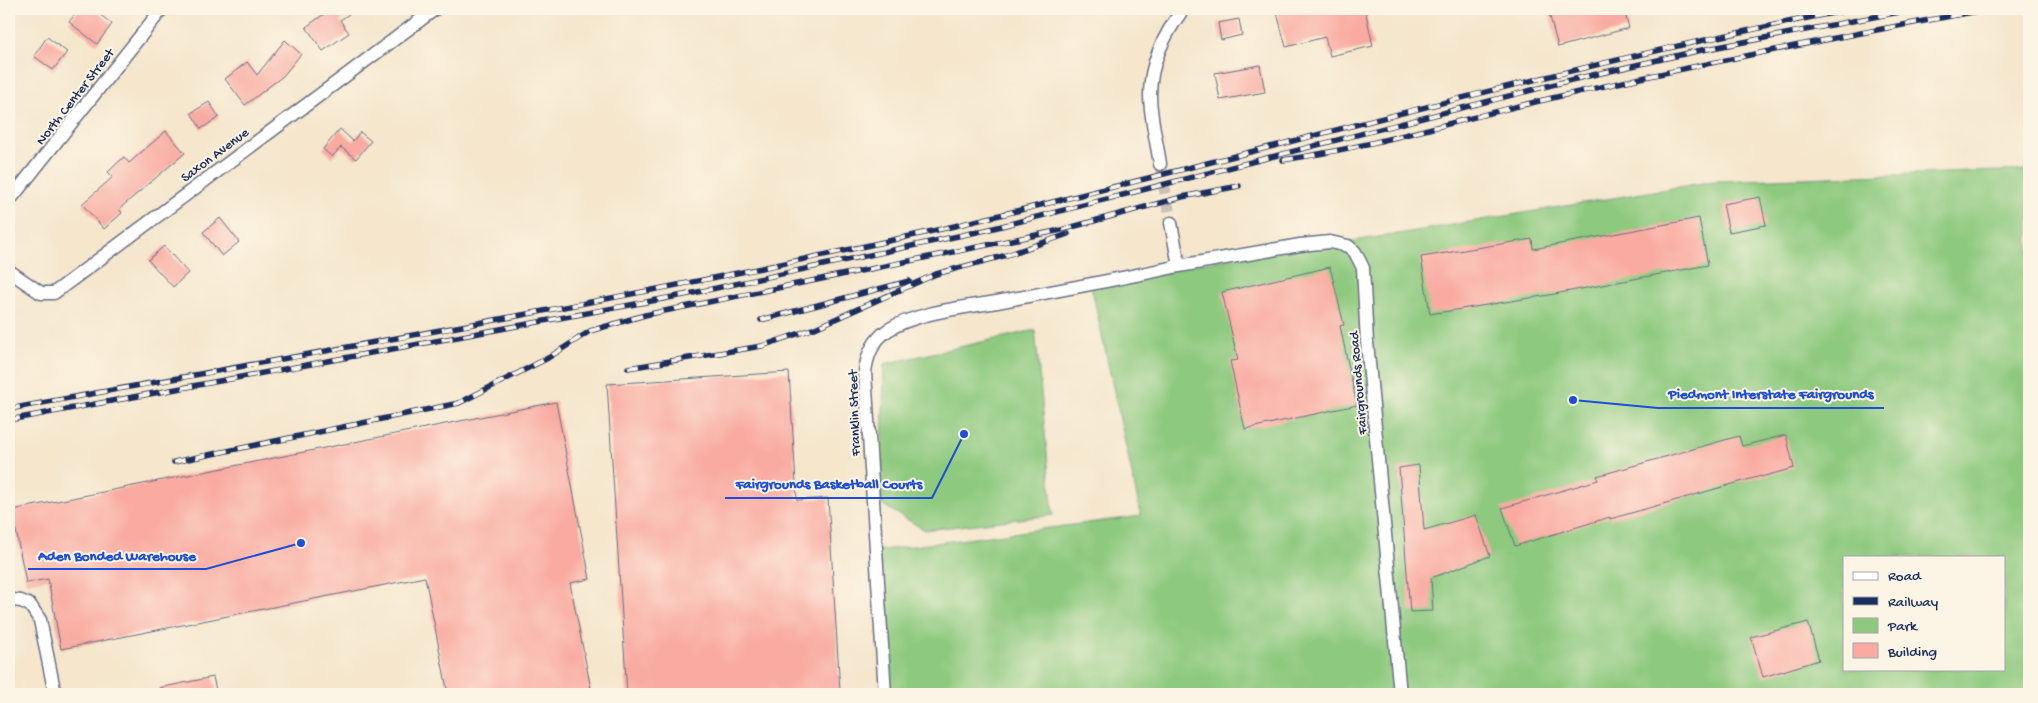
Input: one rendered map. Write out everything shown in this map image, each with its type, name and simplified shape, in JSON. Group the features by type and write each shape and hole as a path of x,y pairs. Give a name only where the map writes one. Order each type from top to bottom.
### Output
{"street":[{"name":"North Center Street","path":"9,201 162,9"},
{"name":"Saxon Avenue","path":"9,271 41,293 54,293 435,9"},
{"path":"1160,164 1150,95 1152,70 1163,41 1183,9"},
{"path":"1171,223 1179,266"},
{"name":"Fairgrounds Road","path":"1179,266 1300,245 1330,242 1348,246 1360,259 1364,268 1367,342 1400,694"},
{"name":"Franklin Street","path":"884,694 872,521 865,372 866,359 871,348 889,330 931,314 1179,266"},
{"path":"9,602 13,600 21,601 30,605 40,620 55,694"}],"green space":[{"path":"2029,170 2029,694 885,694 875,551 1141,516 1091,285 1179,266 1386,236 1714,181"},
{"path":"1035,330 1053,515 925,530 881,504 884,364"}],"building":[{"path":"79,9 93,9 112,24 97,44 69,22"},
{"path":"331,9 357,9 340,20 349,33 323,51 306,27"},
{"path":"1276,9 1365,9 1373,46 1330,56 1325,37 1286,47"},
{"path":"1548,9 1624,9 1629,28 1558,47"},
{"path":"1239,19 1242,35 1221,40 1218,23"},
{"path":"47,37 67,52 53,70 34,56"},
{"path":"285,40 301,54 283,76 245,105 225,79 247,62 257,75"},
{"path":"1260,65 1265,92 1220,100 1215,73"},
{"path":"209,102 219,117 201,129 191,113"},
{"path":"340,129 353,141 360,132 371,141 356,159 341,147 332,157 323,149"},
{"path":"166,131 185,153 119,209 122,213 104,229 82,204 113,177 108,172 124,157 129,163"},
{"path":"1760,197 1766,225 1729,232 1723,204"},
{"path":"220,218 239,242 222,256 203,232"},
{"path":"1699,218 1708,265 1549,295 1430,314 1421,257 1532,239 1533,249"},
{"path":"164,246 188,273 173,287 148,260"},
{"path":"1330,267 1344,325 1340,326 1357,405 1245,429 1230,361 1238,360 1222,292"},
{"path":"789,372 797,500 828,498 840,691 791,694 627,694 607,384"},
{"path":"556,402 590,579 570,583 592,694 448,694 425,577 61,649 48,579 26,583 12,510"},
{"path":"1786,435 1794,468 1610,519 1610,517 1515,546 1502,508 1598,480 1597,476 1739,436 1742,446"},
{"path":"1419,465 1424,530 1476,515 1490,556 1431,578 1433,611 1410,612 1399,468"},
{"path":"1808,622 1819,660 1763,677 1751,637"},
{"path":"213,677 217,694 159,694 159,688"}],"tunnel":[{"path":"1160,164 1171,223"}],"railway":[{"path":"9,409 522,315 843,251 1063,200 1513,85 1739,32 1853,9"},
{"path":"9,420 684,295 986,230 1571,80 1697,51 1915,9"},
{"path":"1283,160 1350,148 1658,74 1823,40 1989,9"},
{"path":"174,462 459,403 548,358 590,331 645,315 1061,230 1182,197 1239,186"},
{"path":"628,368 762,346 815,328 936,274 1007,255 1068,234"},
{"path":"761,320 909,281"}],"place":[{"name":"Piedmont Interstate Fairgrounds","path":"1573,400"},
{"name":"Fairgrounds Basketball Courts","path":"964,434"},
{"name":"Aden Bonded Warehouse","path":"301,543"}]}
